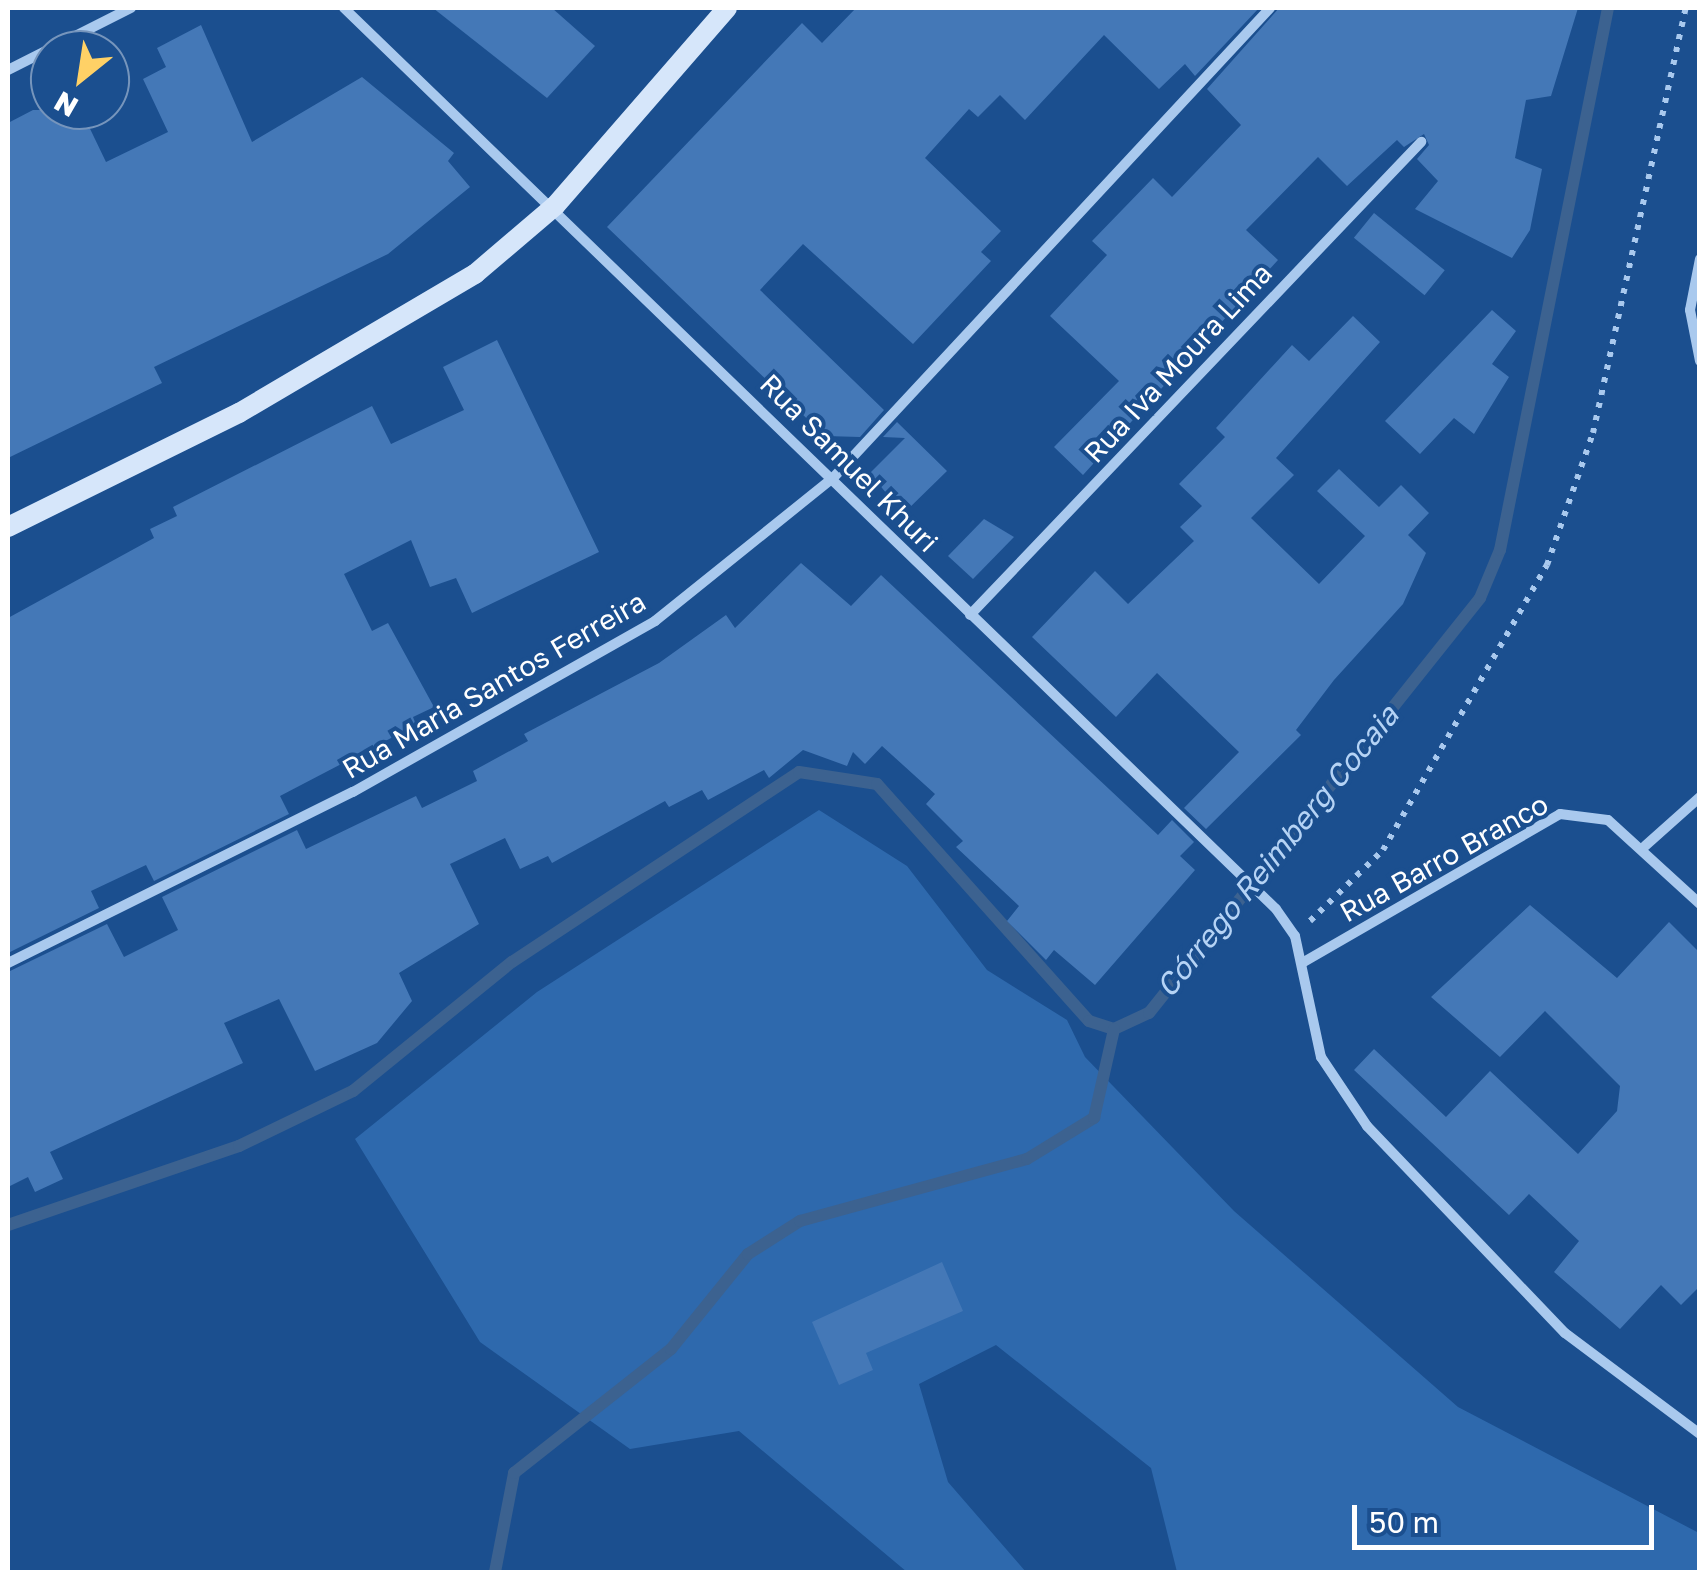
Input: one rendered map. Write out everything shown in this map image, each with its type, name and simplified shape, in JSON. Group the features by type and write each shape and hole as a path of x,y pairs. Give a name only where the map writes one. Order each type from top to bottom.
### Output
{"main road":[{"path":"8,527 407,322 555,206 727,8"}],"street":[{"path":"8,70 131,8"},
{"name":"Rua Samuel Khuri","path":"344,8 555,206 970,615 1276,908 1294,936 1321,1057 1367,1126 1566,1333 1700,1434"},
{"name":"Rua Maria Santos Ferreira","path":"8,964 540,690 655,621 833,478 1270,8"},
{"name":"Rua Iva Moura Lima","path":"970,615 1421,142"},
{"path":"1700,258 1690,310 1700,361"},
{"path":"1645,846 1700,797"},
{"name":"Rua Barro Branco","path":"1302,963 1560,814 1608,820 1645,846 1700,904"}],"path":[{"path":"1294,936 1383,850 1547,565 1593,432 1686,8"}],"shaded area":[{"path":"819,810 907,866 987,970 1067,1020 1085,1057 1234,1211 1458,1407 1699,1533 1699,1572 1177,1572 1151,1468 996,1345 919,1384 948,1482 1026,1572 907,1572 739,1431 630,1449 480,1342 355,1139 537,992"}],"building":[{"path":"433,8 552,8 595,46 547,98"},
{"path":"856,8 1259,8 1195,76 1185,64 1159,89 1104,35 1025,120 1000,95 978,117 969,109 925,158 1001,231 981,252 991,261 913,344 803,244 760,290 884,410 860,437 825,436 607,227 802,23 822,43"},
{"path":"1279,8 1578,8 1551,96 1526,100 1515,158 1542,169 1530,230 1512,258 1415,209 1438,181 1417,159 1429,145 1424,134 1404,147 1397,140 1347,186 1318,157 1246,230 1278,260 1083,475 1054,447 1119,381 1050,316 1107,255 1092,241 1153,178 1172,197 1241,125 1207,89"},
{"path":"201,25 252,142 362,77 454,153 448,161 470,187 388,254 154,367 162,383 8,458 8,123 30,112 30,130 91,130 106,162 168,132 143,79 166,67 157,48"},
{"path":"1374,213 1445,270 1425,295 1354,238"},
{"path":"1492,310 1516,331 1492,364 1509,377 1474,434 1454,418 1420,454 1385,421"},
{"path":"1353,316 1380,342 1276,458 1294,475 1251,518 1319,584 1365,536 1317,491 1339,469 1379,507 1401,485 1429,513 1408,535 1426,553 1403,604 1334,680 1296,730 1301,735 1206,829 1184,808 1239,752 1157,673 1116,717 1032,637 1095,571 1128,604 1194,541 1180,527 1202,506 1179,484 1225,437 1216,428 1292,345 1309,361"},
{"path":"497,340 599,552 472,613 456,578 430,587 411,540 344,574 372,631 388,623 434,707 413,717 416,725 280,796 289,814 154,881 146,865 91,891 99,908 8,953 8,618 154,538 150,529 177,516 173,507 372,406 391,444 464,410 443,367"},
{"path":"897,422 947,471 903,514 870,473 905,438 883,437"},
{"path":"984,519 1014,537 973,579 948,556"},
{"path":"801,563 851,606 881,575 1158,835 1172,820 1194,842 1180,856 1195,870 1095,985 1054,950 1046,960 1007,921 1019,906 956,847 963,841 926,804 935,794 882,746 865,764 853,752 847,766 803,750 769,778 764,770 708,800 702,790 669,807 665,801 552,863 548,856 520,869 505,838 450,864 479,924 399,973 412,1001 377,1043 315,1071 279,999 224,1023 243,1063 50,1152 63,1179 35,1192 28,1177 8,1187 8,972 107,924 124,957 178,930 162,897 297,830 306,849 416,796 422,808 477,781 473,771 528,741 524,734 659,663 726,615 735,628"},
{"path":"1530,905 1617,978 1669,922 1700,953 1700,1286 1681,1305 1661,1285 1620,1329 1554,1272 1579,1241 1529,1194 1509,1215 1354,1070 1374,1049 1446,1117 1490,1071 1578,1154 1617,1111 1620,1086 1545,1011 1500,1057 1431,997"},
{"path":"942,1262 963,1311 866,1353 873,1370 839,1385 812,1322"}],"waterway":[{"name":"Córrego Reimberg Cocaia","path":"8,1225 239,1146 353,1091 512,962 799,772 877,784 1089,1021 1114,1029 1149,1013 1480,598 1500,550 1608,8"},
{"path":"495,1572 514,1473 671,1349 748,1254 800,1221 1027,1159 1094,1118 1114,1029"}]}
